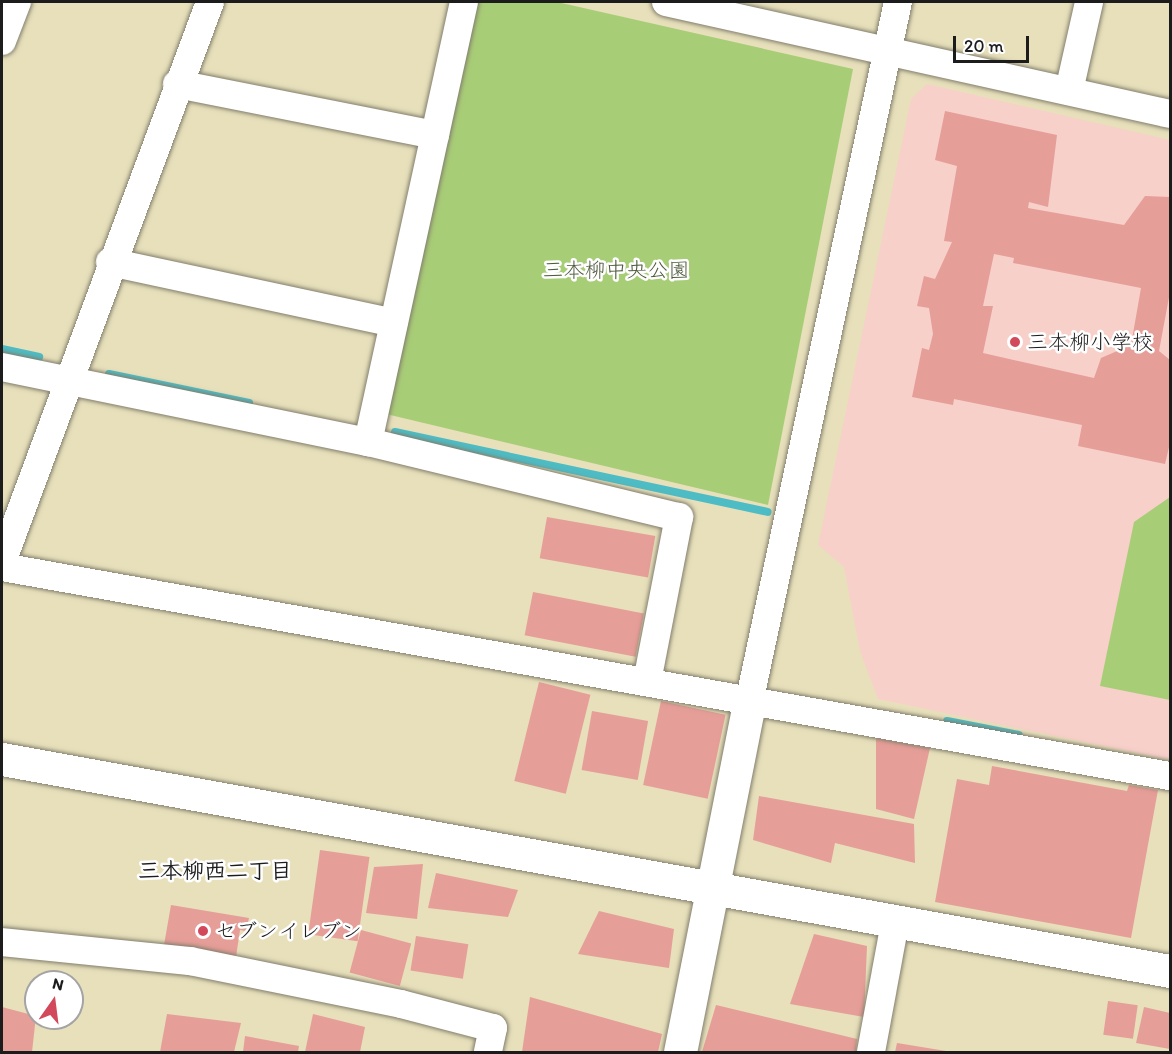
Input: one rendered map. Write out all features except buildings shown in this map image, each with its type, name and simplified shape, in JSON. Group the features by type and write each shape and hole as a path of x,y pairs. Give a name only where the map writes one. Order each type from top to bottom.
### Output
{"street":[{"path":"2,41 17,2"},
{"path":"2,562 65,382 210,2"},
{"path":"368,442 464,2"},
{"path":"666,2 710,6 1170,114"},
{"path":"680,1053 750,698 898,2"},
{"path":"1069,91 1089,2"},
{"path":"177,84 435,135"},
{"path":"110,262 394,324"},
{"path":"2,367 65,382 368,442 679,517 647,682"},
{"path":"2,567 647,682 750,698 1170,776"},
{"path":"2,759 713,890 1170,971"},
{"path":"871,1053 895,922"},
{"path":"2,942 190,961 401,1004 493,1028 488,1053"}],"shaded area":[{"name":"三本柳小学校","path":"927,84 1170,140 1170,760 878,699 860,651 844,567 818,545 911,99"}],"green space":[{"name":"三本柳中央公園","path":"478,2 557,2 853,69 768,505 386,414"},
{"path":"1170,497 1170,700 1100,686 1134,522"}],"waterway":[{"path":"2,349 39,357"},
{"path":"109,374 249,403"},
{"path":"395,432 768,512"},
{"path":"947,721 1019,735"}],"place":[{"name":"三本柳小学校","path":"1015,342"},
{"name":"セブンイレブン","path":"203,931"}],"district":[{"name":"三本柳西二丁目","path":"215,871"}]}
